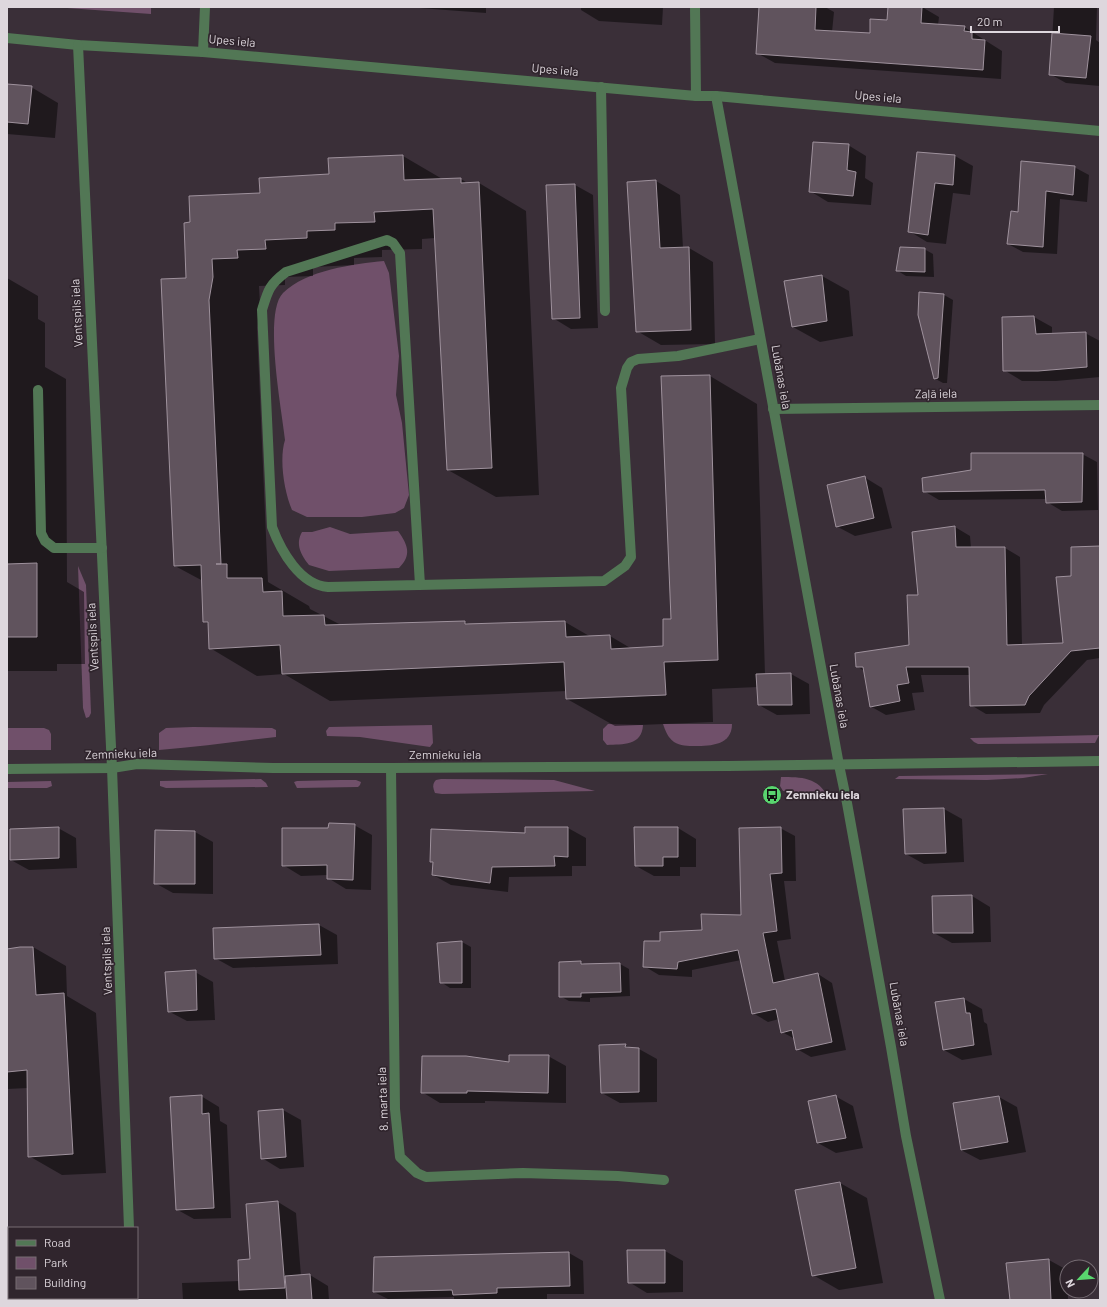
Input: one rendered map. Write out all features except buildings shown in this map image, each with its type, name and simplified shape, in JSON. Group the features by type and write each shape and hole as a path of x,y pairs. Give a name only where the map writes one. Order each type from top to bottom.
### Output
{"street":[{"path":"203,52 205,7"},
{"path":"695,7 696,96"},
{"name":"Upes iela","path":"7,38 78,45 203,52 1100,131"},
{"name":"Ventspils iela","path":"78,45 112,768 129,1227"},
{"path":"601,88 605,311"},
{"name":"Lubānas iela","path":"716,96 847,802 906,1136 940,1300"},
{"path":"420,585 400,253 393,243 387,240 286,272 273,282 266,295 262,310 272,527 278,543 295,568 316,586 420,585 604,581 626,566 631,557 621,388 627,368 631,362 638,359 678,356 760,339"},
{"path":"38,390 41,533 45,541 54,548 102,548"},
{"name":"Zaļā iela","path":"773,409 1100,405"},
{"name":"Zemnieku iela","path":"7,770 112,768 137,764 273,768 391,768 839,765 1100,761"},
{"name":"8. marta iela","path":"391,768 395,1109 400,1157 417,1174 426,1177 523,1173 618,1176 664,1180"}],"green space":[{"path":"53,7 151,7 151,14"},
{"path":"384,261 389,273 399,356 396,395 402,423 409,495 404,508 395,513 362,517 307,517 292,510 283,475 282,456 285,440 275,363 274,341 274,320 277,304 283,293 304,279 345,266"},
{"path":"330,527 350,534 398,531 406,545 406,559 399,568 329,571 309,565 299,545 302,532 312,532"},
{"path":"78,566 86,585 91,713 89,717 86,718 83,708"},
{"path":"608,724 643,725 642,732 635,740 625,744 607,745 603,740 603,729"},
{"path":"663,724 732,724 731,731 728,736 720,743 708,746 687,746 674,742 668,736"},
{"path":"432,725 433,743 430,747 360,737 327,736 326,731 329,727"},
{"path":"7,728 44,728 49,730 51,734 51,750 7,750"},
{"path":"166,728 272,728 276,730 276,737 159,750 159,733"},
{"path":"1099,735 1095,743 978,744 970,738"},
{"path":"1048,774 1023,778 987,780 895,779 899,776"},
{"path":"781,777 796,777 814,782 820,786 828,798 817,799 805,793 783,791 780,786"},
{"path":"261,779 268,787 166,788 160,786 160,781"},
{"path":"356,780 361,782 358,787 297,788 294,782 297,781"},
{"path":"436,780 554,780 595,791 435,793 433,785"},
{"path":"51,781 52,786 47,788 7,788 7,782"}],"place":[{"name":"Zemnieku iela","path":"772,795"}]}
